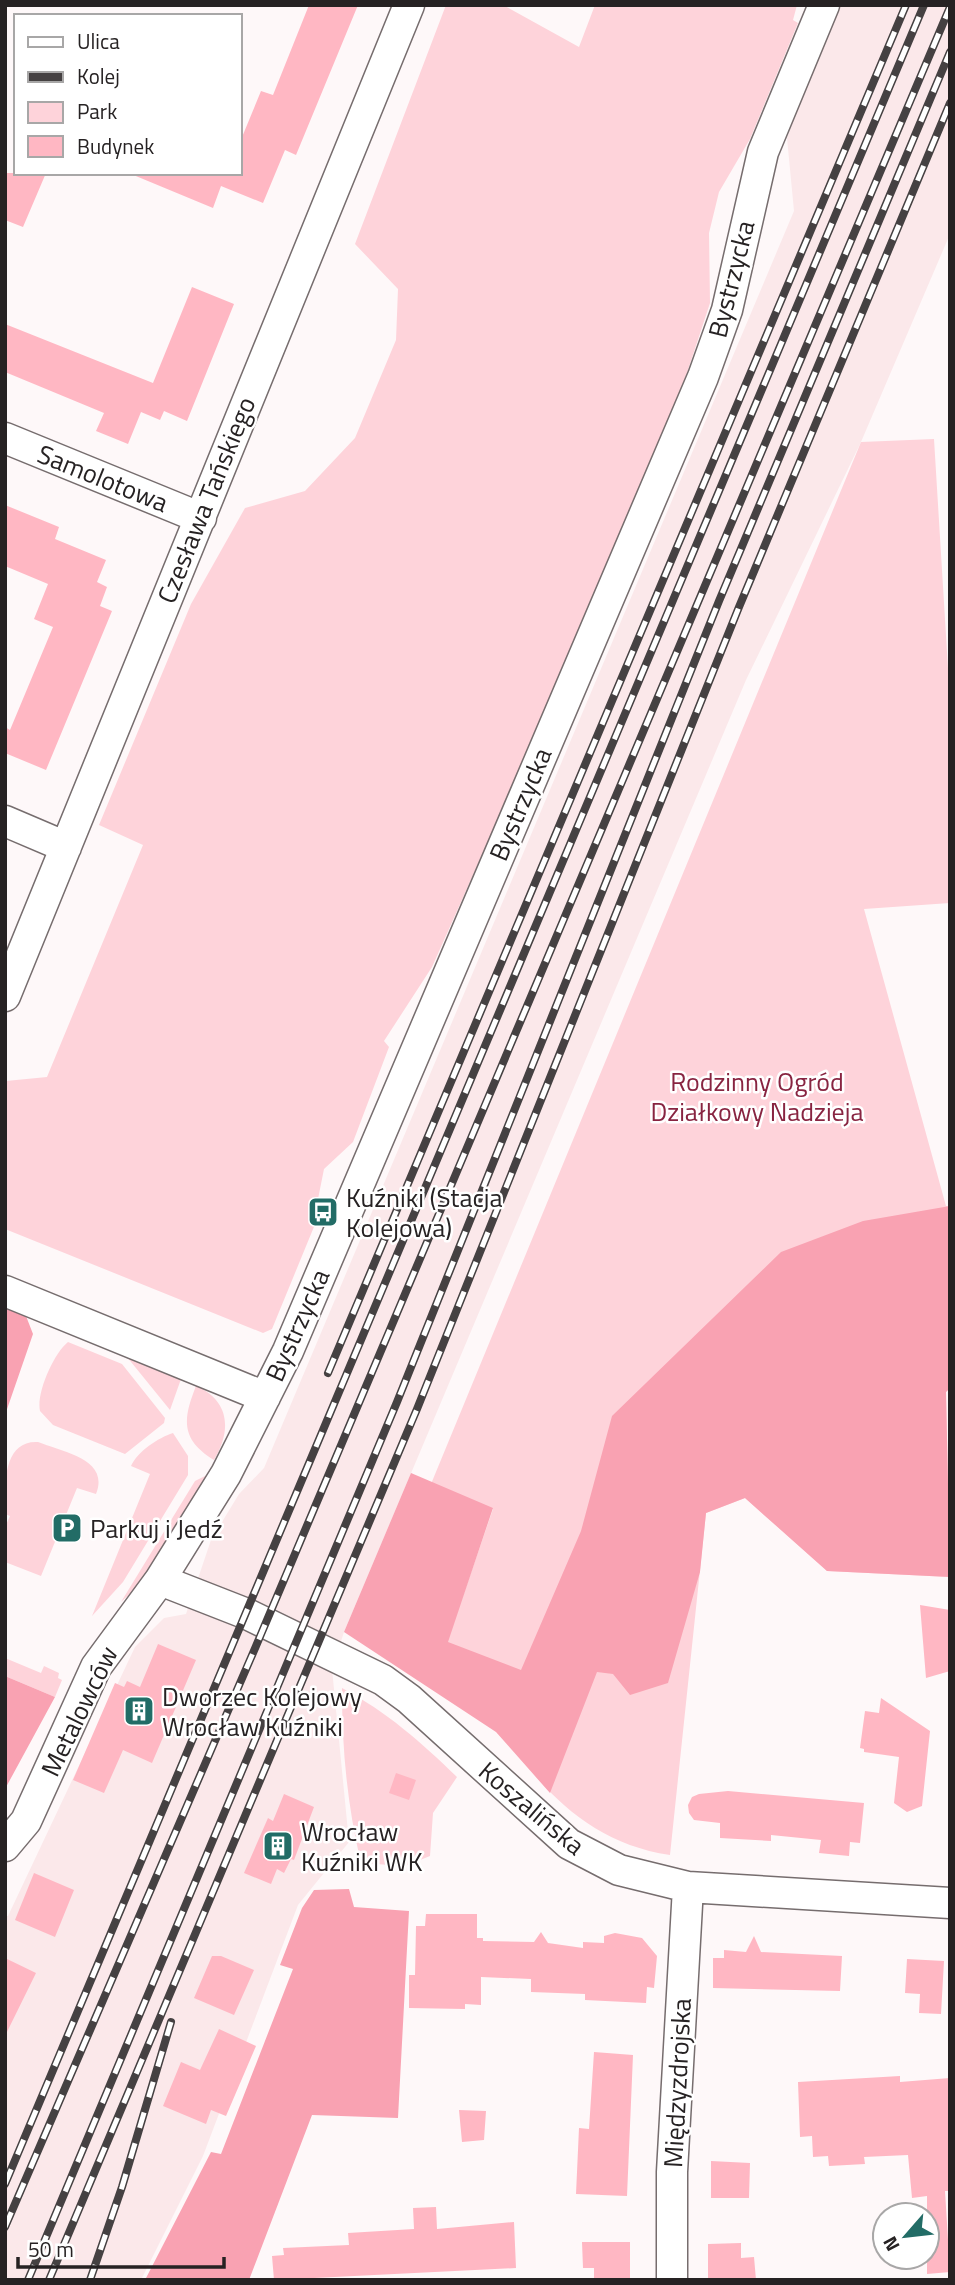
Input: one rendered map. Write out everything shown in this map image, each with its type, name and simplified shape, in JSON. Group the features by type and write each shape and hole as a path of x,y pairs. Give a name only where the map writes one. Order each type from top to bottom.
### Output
{"street":[{"name":"Czesława Tańskiego","path":"5,996 409,5"},
{"name":"Bystrzycka","path":"160,1580 226,1474 288,1351 703,377 727,310 763,152 824,5"},
{"name":"Samolotowa","path":"5,438 201,518"},
{"path":"5,821 65,847"},
{"path":"5,1291 265,1397"},
{"name":"Metalowców","path":"5,1846 26,1821 96,1667 160,1580"},
{"name":"Koszalińska","path":"160,1580 232,1606 383,1680 409,1699 569,1844 619,1870 688,1887 950,1903"},
{"name":"Międzyzdrojska","path":"672,2280 673,2159 688,1887"}],"shaded area":[{"path":"839,5 950,5 950,234 861,442 746,680 344,1632 332,1669 349,1842 298,1905 203,2156 141,2280 5,2280 5,1916 8,1916 135,1647 164,1618 186,1614 211,1540 239,1494 264,1468 794,211 787,138 802,92"},
{"path":"950,1206 950,1388 946,1392 950,1577 827,1571 745,1498 706,1513 700,1572 668,1683 630,1695 613,1674 597,1672 550,1793 496,1732 344,1632 411,1473 493,1508 448,1642 521,1670 581,1531 612,1416 781,1252 863,1221"},
{"path":"5,1307 26,1316 33,1334 5,1415"},
{"path":"5,1676 55,1697 5,1789"},
{"path":"349,1889 354,1907 409,1911 398,2118 312,2115 249,2280 145,2280 211,2152 221,2154 293,1969 280,1965 302,1908 314,1890"}],"green space":[{"path":"446,5 503,5 579,47 595,5 797,5 793,20 798,23 750,139 719,192 709,233 710,303 686,376 534,738 432,967 384,1041 389,1047 353,1142 324,1169 317,1204 318,1217 272,1329 263,1333 5,1229 5,1085 6,1081 47,1077 143,845 99,825 191,604 245,508 305,491 355,438 396,340 398,289 355,244"},
{"name":"Rodzinny Ogród Działkowy Nadzieja","path":"934,439 950,701 950,903 864,909 946,1206 950,1206 950,1388 946,1392 950,1577 827,1571 745,1498 706,1513 670,1855 629,1845 594,1827 563,1804 511,1745 489,1711 447,1642 493,1509 431,1484 861,442"},
{"path":"68,1342 122,1364 165,1418 164,1423 125,1454 53,1425 40,1411 39,1403 47,1374"},
{"path":"127,1357 181,1379 170,1410"},
{"path":"196,1386 208,1392 222,1409 225,1428 214,1460 195,1444 187,1428"},
{"path":"173,1433 188,1456 188,1475 123,1582 92,1616 150,1474 131,1466 138,1455 149,1446"},
{"path":"38,1442 82,1459 96,1473 99,1482 96,1494 77,1488 41,1576 5,1562 5,1527 10,1516 5,1514 8,1468 17,1449"},
{"path":"207,1475 158,1559 135,1589 121,1602 195,1481"},
{"path":"5,1658 41,1673 44,1666 59,1673 58,1678 62,1680 55,1697 5,1676"},
{"path":"342,1688 403,1728 457,1777 433,1813 430,1856 405,1866 361,1863 346,1776"}],"building":[{"path":"309,5 358,5 296,155 285,150 263,203 221,186 213,208 133,175 242,175 242,137 261,91 273,95"},
{"path":"5,173 45,175 23,227 5,220"},
{"path":"192,287 234,304 187,421 164,411 160,420 141,412 128,444 96,431 104,413 5,372 5,324 153,383"},
{"path":"5,505 59,527 55,539 106,560 97,582 107,587 100,606 112,611 46,770 5,753 5,727 10,730 53,627 34,619 48,584 5,566"},
{"path":"920,1605 950,1610 950,1671 926,1678"},
{"name":"Dworzec Kolejowy Wrocław Kuźniki","path":"158,1644 196,1660 152,1763 123,1750 104,1793 73,1780 115,1683 124,1687 127,1681 140,1687"},
{"path":"881,1698 930,1731 922,1806 907,1812 894,1803 899,1757 864,1752 864,1749 860,1748 865,1711 879,1713"},
{"path":"396,1773 416,1780 409,1800 389,1793"},
{"path":"728,1791 864,1803 860,1843 850,1842 849,1856 819,1853 821,1840 771,1835 771,1841 720,1838 720,1823 694,1820 688,1805 692,1797 699,1794"},
{"name":"Wrocław Kuźniki WK","path":"284,1794 314,1807 294,1860 291,1859 284,1873 277,1869 271,1884 244,1873 268,1818 273,1821"},
{"path":"34,1873 74,1890 55,1937 15,1920"},
{"path":"426,1914 477,1914 477,1938 483,1938 483,1941 534,1942 541,1932 548,1943 583,1948 583,1942 604,1943 604,1936 615,1933 642,1938 657,1956 654,1988 647,1987 646,2003 585,2000 585,1994 531,1992 531,1979 481,1977 481,2005 465,2004 465,2009 409,2008 409,1975 415,1975 416,1926 425,1926"},
{"path":"754,1936 761,1952 842,1956 840,1991 713,1988 713,1958 724,1958 724,1950 746,1952"},
{"path":"212,1956 221,1956 254,1970 234,2015 194,1998"},
{"path":"5,1958 36,1973 5,2036"},
{"path":"907,1959 944,1961 941,2014 919,2013 920,1994 905,1993"},
{"path":"219,2029 256,2046 226,2116 211,2110 206,2124 163,2106 181,2062 200,2070"},
{"path":"594,2052 633,2055 627,2196 576,2194 579,2128 589,2129"},
{"path":"900,2076 900,2082 950,2078 950,2191 945,2191 950,2272 927,2274 927,2271 941,2271 941,2201 927,2201 927,2196 912,2198 908,2155 864,2157 865,2164 829,2166 828,2156 813,2157 812,2136 800,2137 798,2082"},
{"path":"459,2110 486,2111 484,2140 462,2142"},
{"path":"711,2161 750,2163 749,2198 711,2198"},
{"path":"436,2207 437,2229 514,2222 516,2268 274,2280 272,2256 284,2255 283,2248 349,2245 348,2233 414,2229 413,2208"},
{"path":"582,2242 630,2242 630,2280 594,2280 594,2268 583,2268"},
{"path":"741,2243 741,2258 754,2257 756,2280 708,2280 708,2244"}],"railway":[{"path":"328,1373 906,5"},
{"path":"5,2184 924,5"},
{"path":"5,2227 256,1646 950,7"},
{"path":"28,2280 397,1402 719,601 950,52"},
{"path":"49,2280 417,1409 739,607 950,103"},
{"path":"90,2280 122,2187 171,2022"}],"place":[{"name":"Kuźniki (Stacja Kolejowa)","path":"323,1212"},
{"name":"Parkuj i Jedź","path":"67,1528"},
{"name":"Dworzec Kolejowy Wrocław Kuźniki","path":"139,1711"},
{"name":"Wrocław Kuźniki WK","path":"278,1846"}]}
